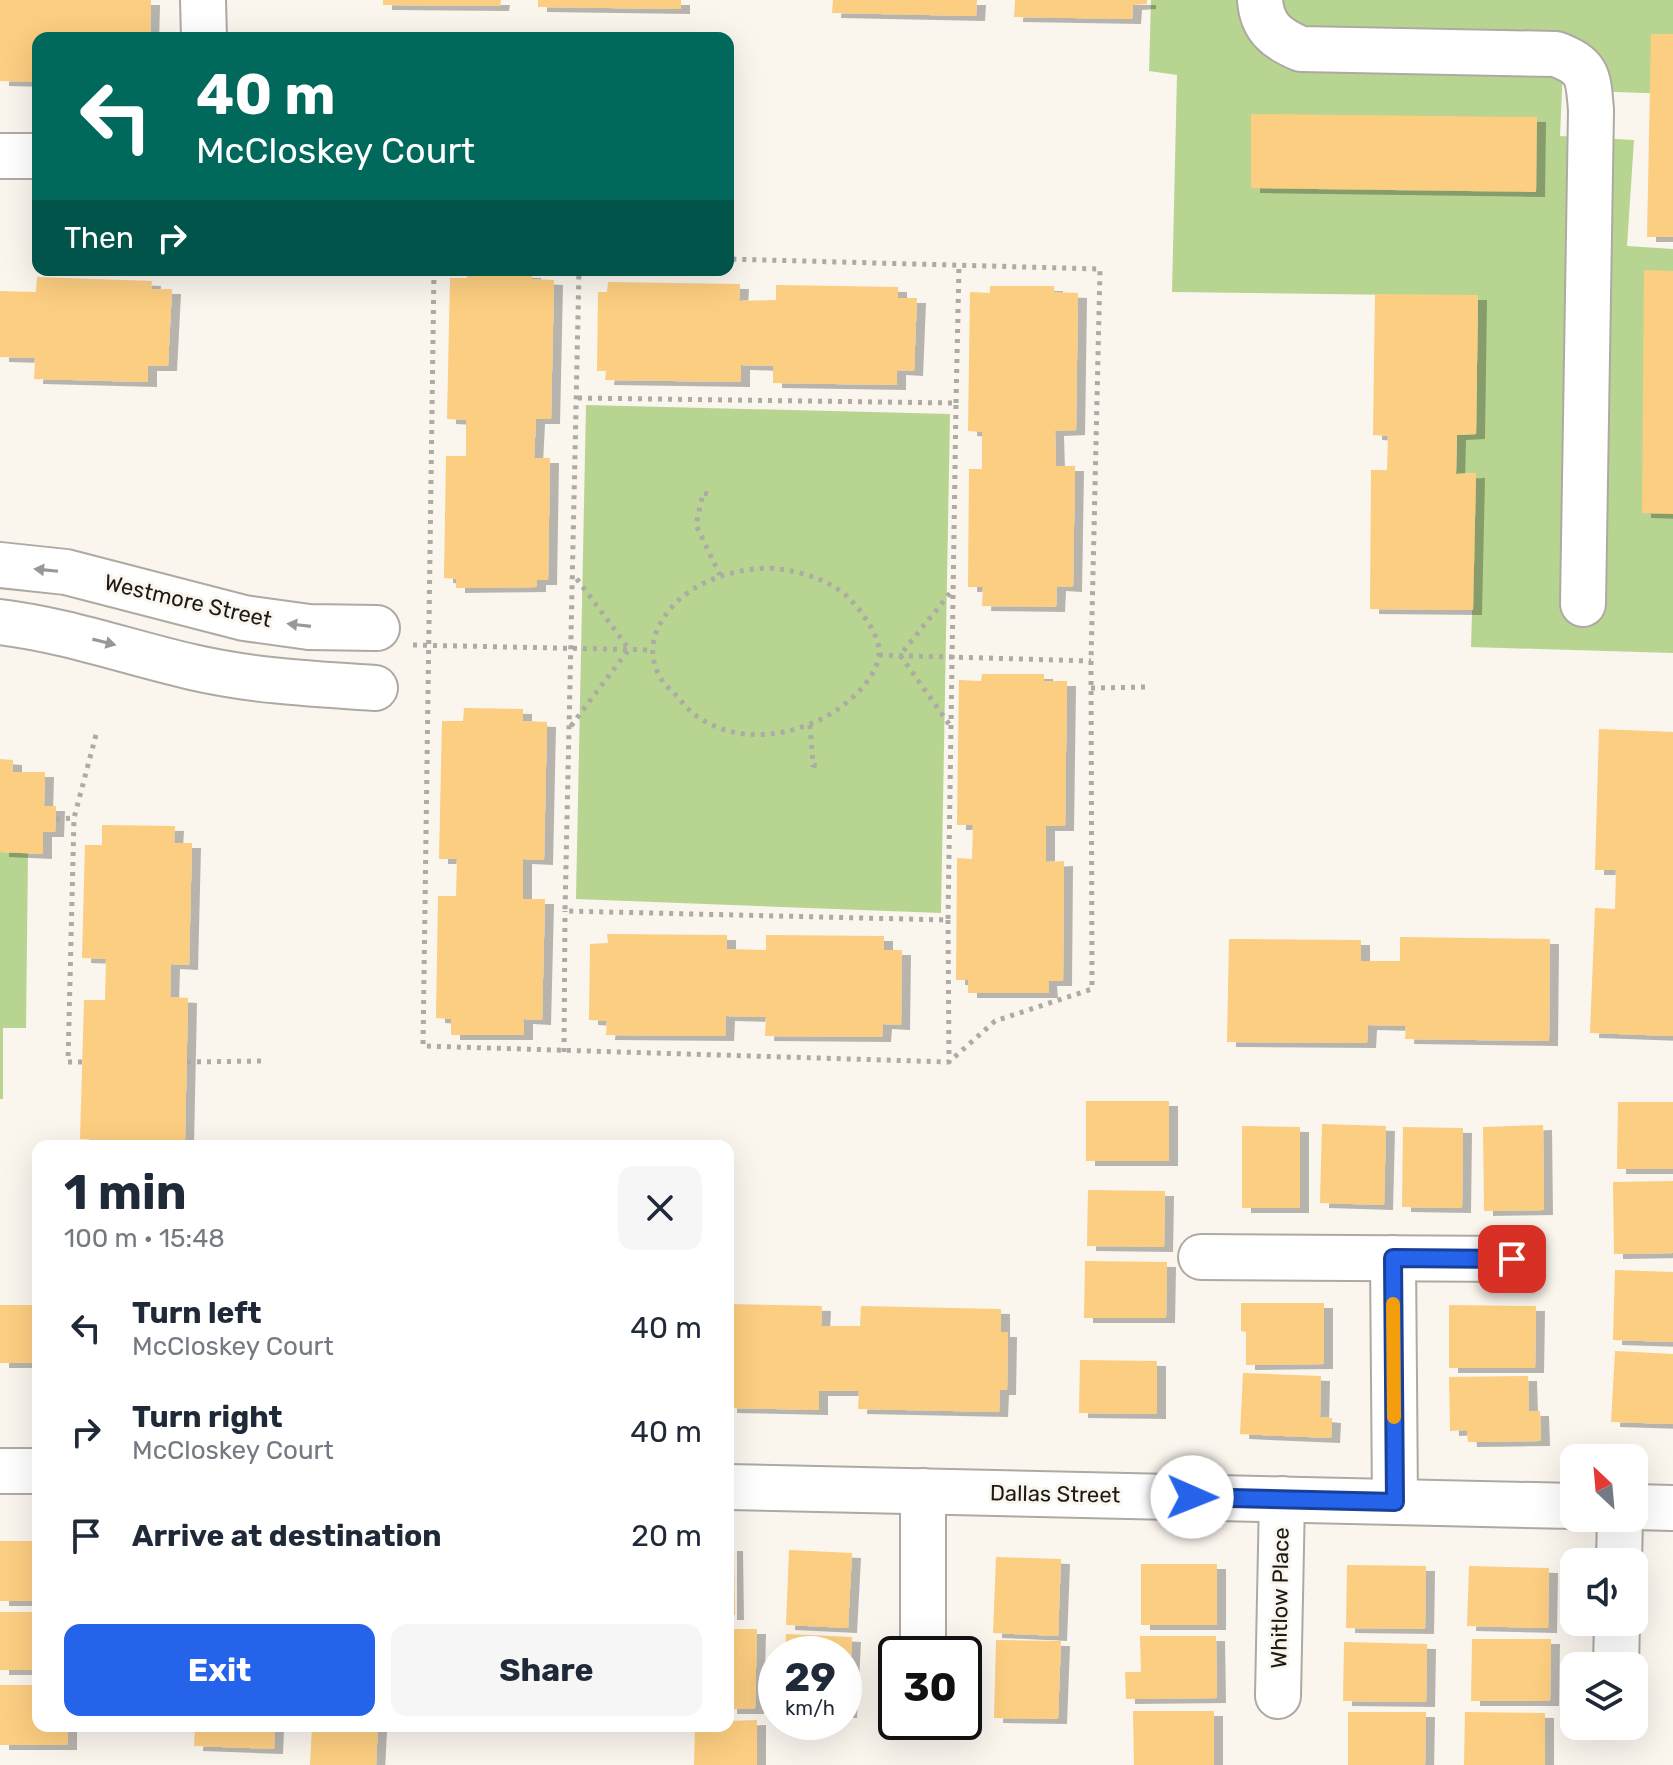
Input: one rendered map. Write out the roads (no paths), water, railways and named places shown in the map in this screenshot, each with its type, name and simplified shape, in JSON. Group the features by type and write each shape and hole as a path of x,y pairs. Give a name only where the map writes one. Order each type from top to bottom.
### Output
{"street":[{"path":"203,0 204,32"},
{"path":"1260,0 1265,20 1278,40 1301,49 1556,54 1577,62 1588,78 1591,110 1583,604"},
{"path":"0,156 32,156"},
{"name":"Westmore Street","path":"0,565 66,572 244,618 389,637"},
{"path":"0,622 42,627 191,666 252,678 375,688"},
{"path":"1201,1257 1512,1259"},
{"path":"1393,1258 1395,1502"},
{"path":"0,1471 32,1471"},
{"name":"Dallas Street","path":"734,1487 1560,1506"},
{"path":"923,1491 923,1636"},
{"name":"Whitlow Place","path":"1278,1696 1282,1499"},
{"path":"1648,1507 1673,1508"}]}
